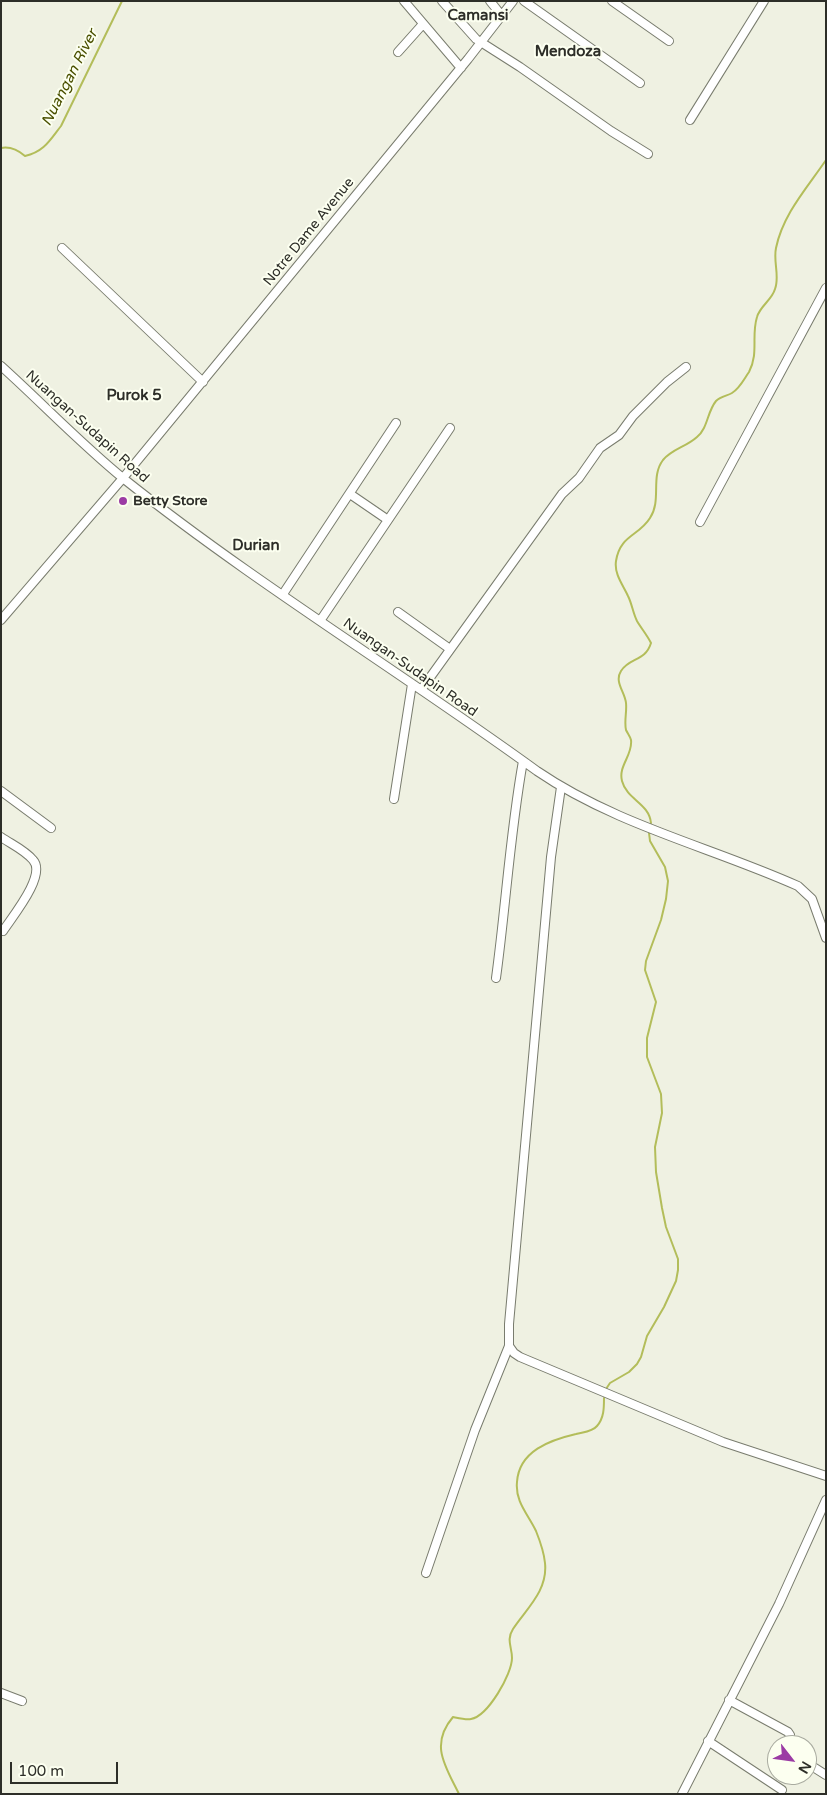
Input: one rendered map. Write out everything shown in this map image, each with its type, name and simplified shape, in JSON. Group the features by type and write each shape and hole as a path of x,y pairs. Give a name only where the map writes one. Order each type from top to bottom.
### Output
{"street":[{"path":"404,1 461,68"},
{"path":"442,1 474,37 611,131 648,154"},
{"path":"490,1 502,16"},
{"name":"Notre Dame Avenue","path":"1,620 203,382 514,1"},
{"path":"524,1 640,83"},
{"path":"612,1 669,41"},
{"path":"690,120 764,1"},
{"path":"398,52 423,24"},
{"path":"62,248 203,382"},
{"path":"700,522 826,288"},
{"name":"Nuangan-Sudapin Road","path":"1,366 123,478 192,530 320,621 523,762 561,787 610,812 798,886 812,899 826,938"},
{"path":"421,690 562,494 579,478 600,448 619,435 634,416 667,382 686,367"},
{"path":"283,594 396,424"},
{"path":"320,621 450,428"},
{"path":"350,494 388,520"},
{"path":"398,612 450,649"},
{"path":"394,799 412,684"},
{"path":"496,978 505,914 510,845 523,762"},
{"path":"426,1573 475,1430 509,1346 509,1324 552,842 561,787"},
{"path":"1,791 51,828"},
{"path":"1,837 34,860 37,867 34,882 3,931"},
{"path":"1,916 9,922"},
{"path":"509,1346 514,1354 520,1357 723,1442 826,1476"},
{"path":"682,1794 779,1604 826,1500"},
{"path":"1,1692 22,1701"},
{"path":"729,1700 788,1732 790,1735"},
{"path":"708,1742 782,1790"}],"waterway":[{"name":"Nuangan River","path":"1,148 14,149 25,156 37,152 50,141 61,126 122,1"},
{"path":"651,823 646,811 628,793 621,776 630,751 631,740 626,730 626,703 619,683 619,675 629,663 641,657 651,643 637,621 618,575 616,566 618,552 621,546 641,529 650,518 655,504 657,474 663,460 701,433 716,401 735,391 749,372 754,358 757,317 773,293 776,284 775,253 779,236 796,202 826,160"},
{"path":"606,1389 610,1383 629,1372 637,1364 647,1336 664,1307 676,1281 678,1270 678,1259 666,1227 656,1172 655,1147 662,1113 661,1094 647,1057 647,1038 656,1002 645,970 646,961 661,920 668,881 665,867 650,841 649,833"},
{"path":"459,1794 442,1756 442,1737 453,1717 471,1719 478,1716 491,1703 504,1684 512,1658 511,1633 540,1591 545,1573 544,1559 536,1531 518,1496 517,1482 519,1471 523,1462 546,1444 593,1430 602,1416 604,1398"}],"place":[{"name":"Betty Store","path":"123,501"}],"district":[{"name":"Camansi","path":"478,16"},
{"name":"Mendoza","path":"568,52"},
{"name":"Purok 5","path":"134,396"},
{"name":"Durian","path":"256,546"}]}
